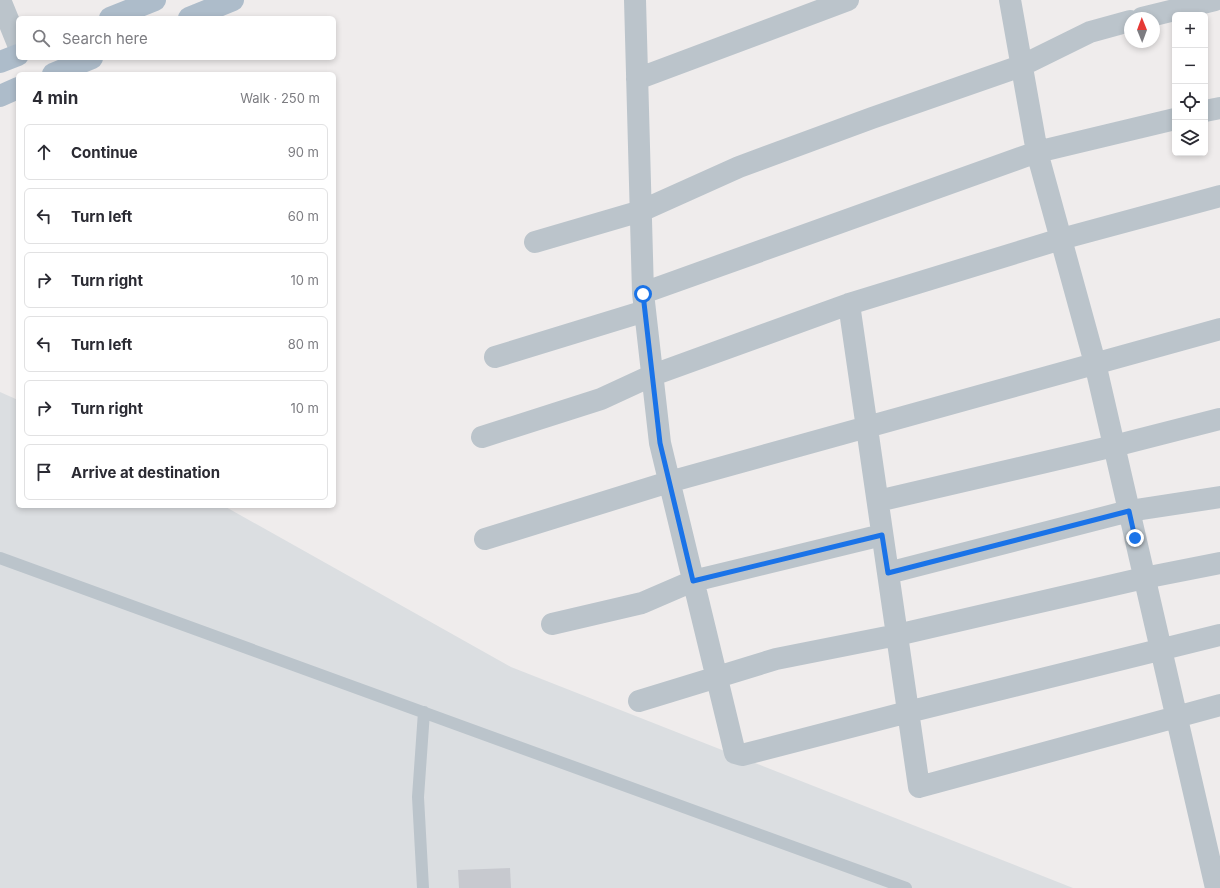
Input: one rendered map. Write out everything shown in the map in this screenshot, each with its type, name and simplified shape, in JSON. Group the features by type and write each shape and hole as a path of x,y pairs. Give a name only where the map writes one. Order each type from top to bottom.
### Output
{"main road":[{"path":"115,16 155,0"},
{"path":"195,16 233,0"},
{"path":"0,62 16,56"},
{"path":"58,72 87,60"},
{"path":"0,96 16,89"}],"street":[{"path":"0,0 16,39"},
{"path":"635,0 644,302 660,443 735,753 742,755 908,712 1220,635"},
{"path":"637,79 848,0"},
{"path":"1010,0 1037,152 1096,363 1176,716 1212,835 1216,888"},
{"path":"1160,14 1215,0"},
{"path":"535,242 641,211 739,167 872,118 1021,66 1090,32 1124,23"},
{"path":"1208,110 1220,108"},
{"path":"495,357 644,302 1037,152 1172,120"},
{"path":"482,437 601,399 652,375 849,304 1061,239 1220,196"},
{"path":"849,304 920,787 1220,705"},
{"path":"485,538 670,482 1220,329"},
{"path":"878,501 1114,446 1220,419"},
{"path":"888,573 1129,511 1220,497"},
{"path":"552,624 642,603 693,581 882,535"},
{"path":"639,701 776,659 897,635 1144,578 1220,564"}],"lane":[{"path":"0,558 906,888"},
{"path":"423,888 418,797 424,712"}],"shaded area":[{"path":"0,392 16,399 16,508 228,508 511,667 1073,888 0,888"}],"building":[{"path":"510,868 511,888 459,888 458,870"}],"route":[{"path":"643,294 660,443 693,581 882,535 888,573 1129,511 1135,538"}]}
